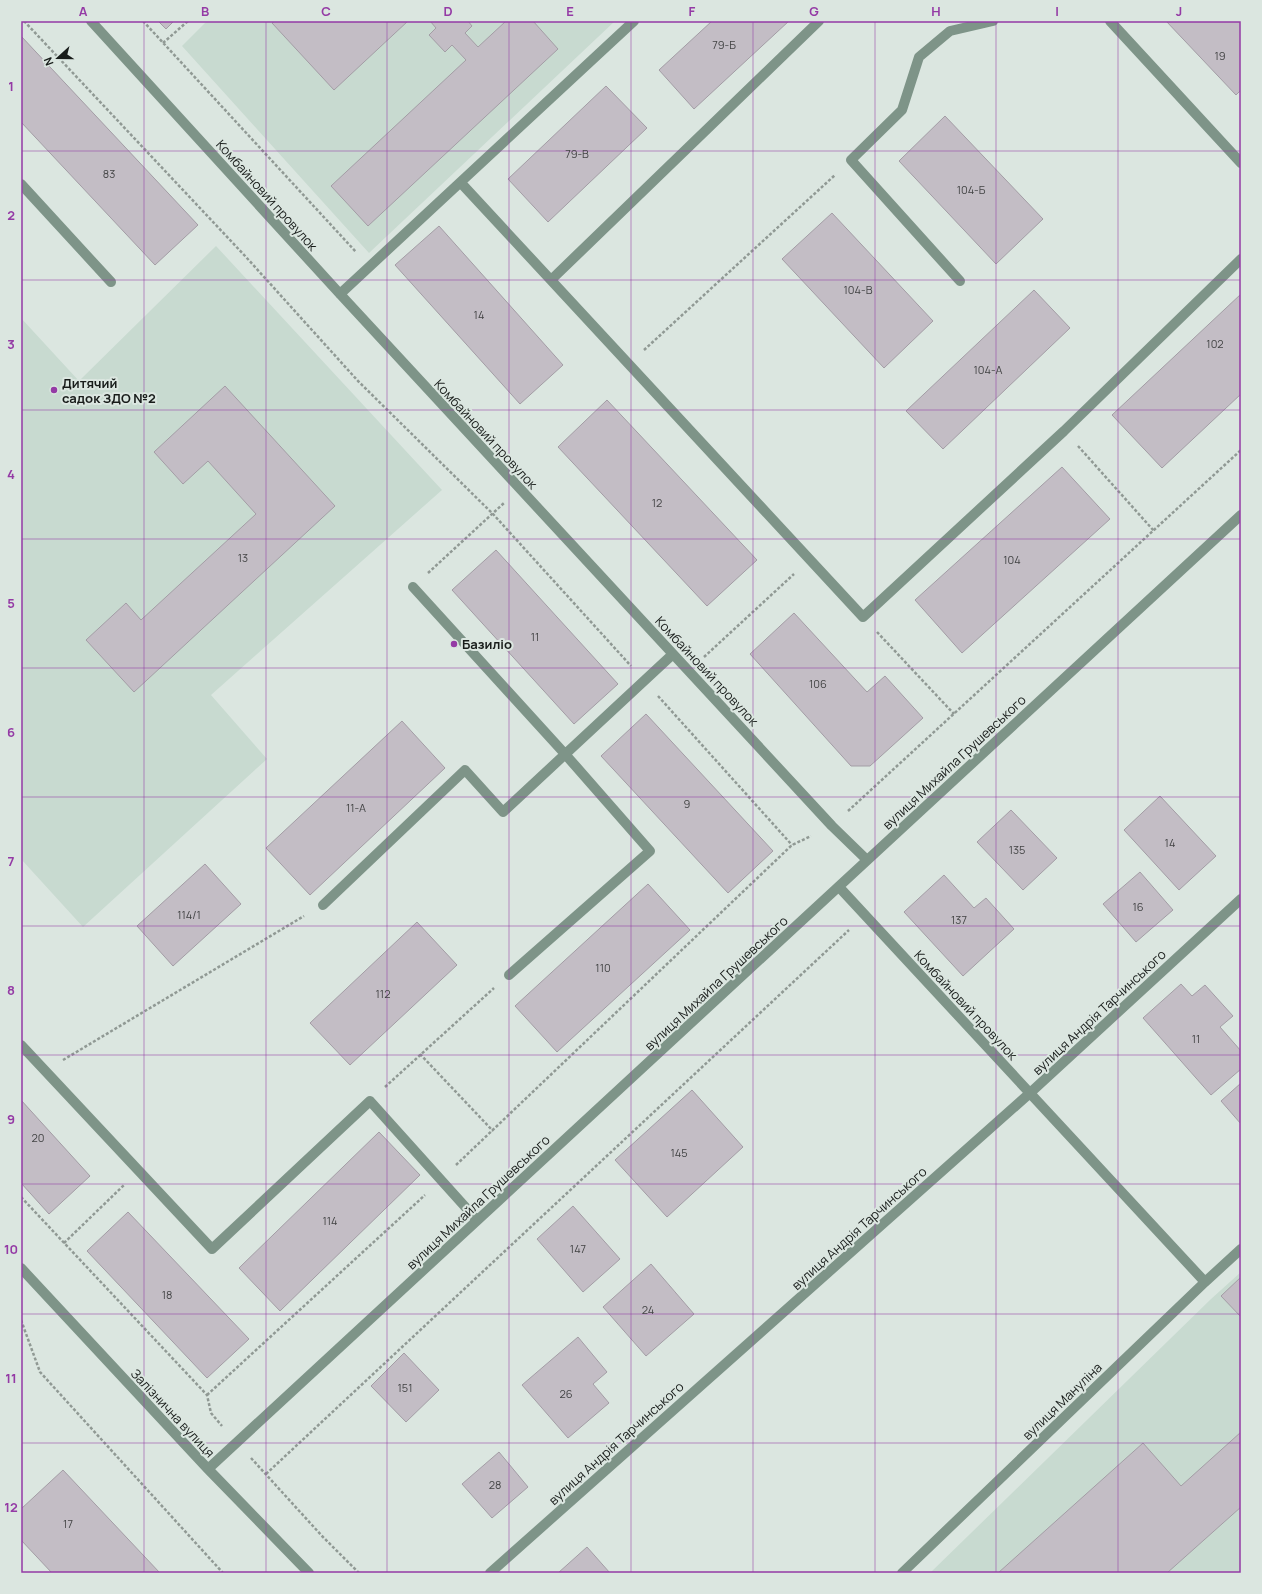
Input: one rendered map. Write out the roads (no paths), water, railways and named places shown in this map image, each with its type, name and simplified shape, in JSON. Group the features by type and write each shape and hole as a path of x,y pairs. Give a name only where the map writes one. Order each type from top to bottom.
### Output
{"street":[{"name":"Комбайновий провулок","path":"91,21 520,489 832,826 867,860"},
{"path":"340,294 634,21"},
{"path":"551,280 819,21"},
{"path":"960,281 851,160 902,110 919,57 950,31 993,21"},
{"path":"1110,21 1241,163"},
{"path":"461,183 863,617 1064,431 1241,259"},
{"path":"21,184 110,282"},
{"name":"вулиця Михайла Грушевського","path":"208,1469 1241,515"},
{"path":"413,587 565,754 650,851 509,975"},
{"path":"323,905 465,770 503,812 673,654"},
{"name":"Комбайновий провулок","path":"839,887 1205,1282"},
{"name":"вулиця Андрія Тарчинського","path":"490,1573 1030,1093 1241,899"},
{"path":"21,1045 212,1249 370,1101 477,1220"},
{"name":"вулиця Мануліна","path":"902,1573 1241,1249"},
{"name":"Залізнична вулиця","path":"21,1268 208,1469 309,1573"}],"place":[{"name":"Дитячий садок ЗДО №2","path":"54,390"},
{"name":"Базиліо","path":"454,644"}]}
